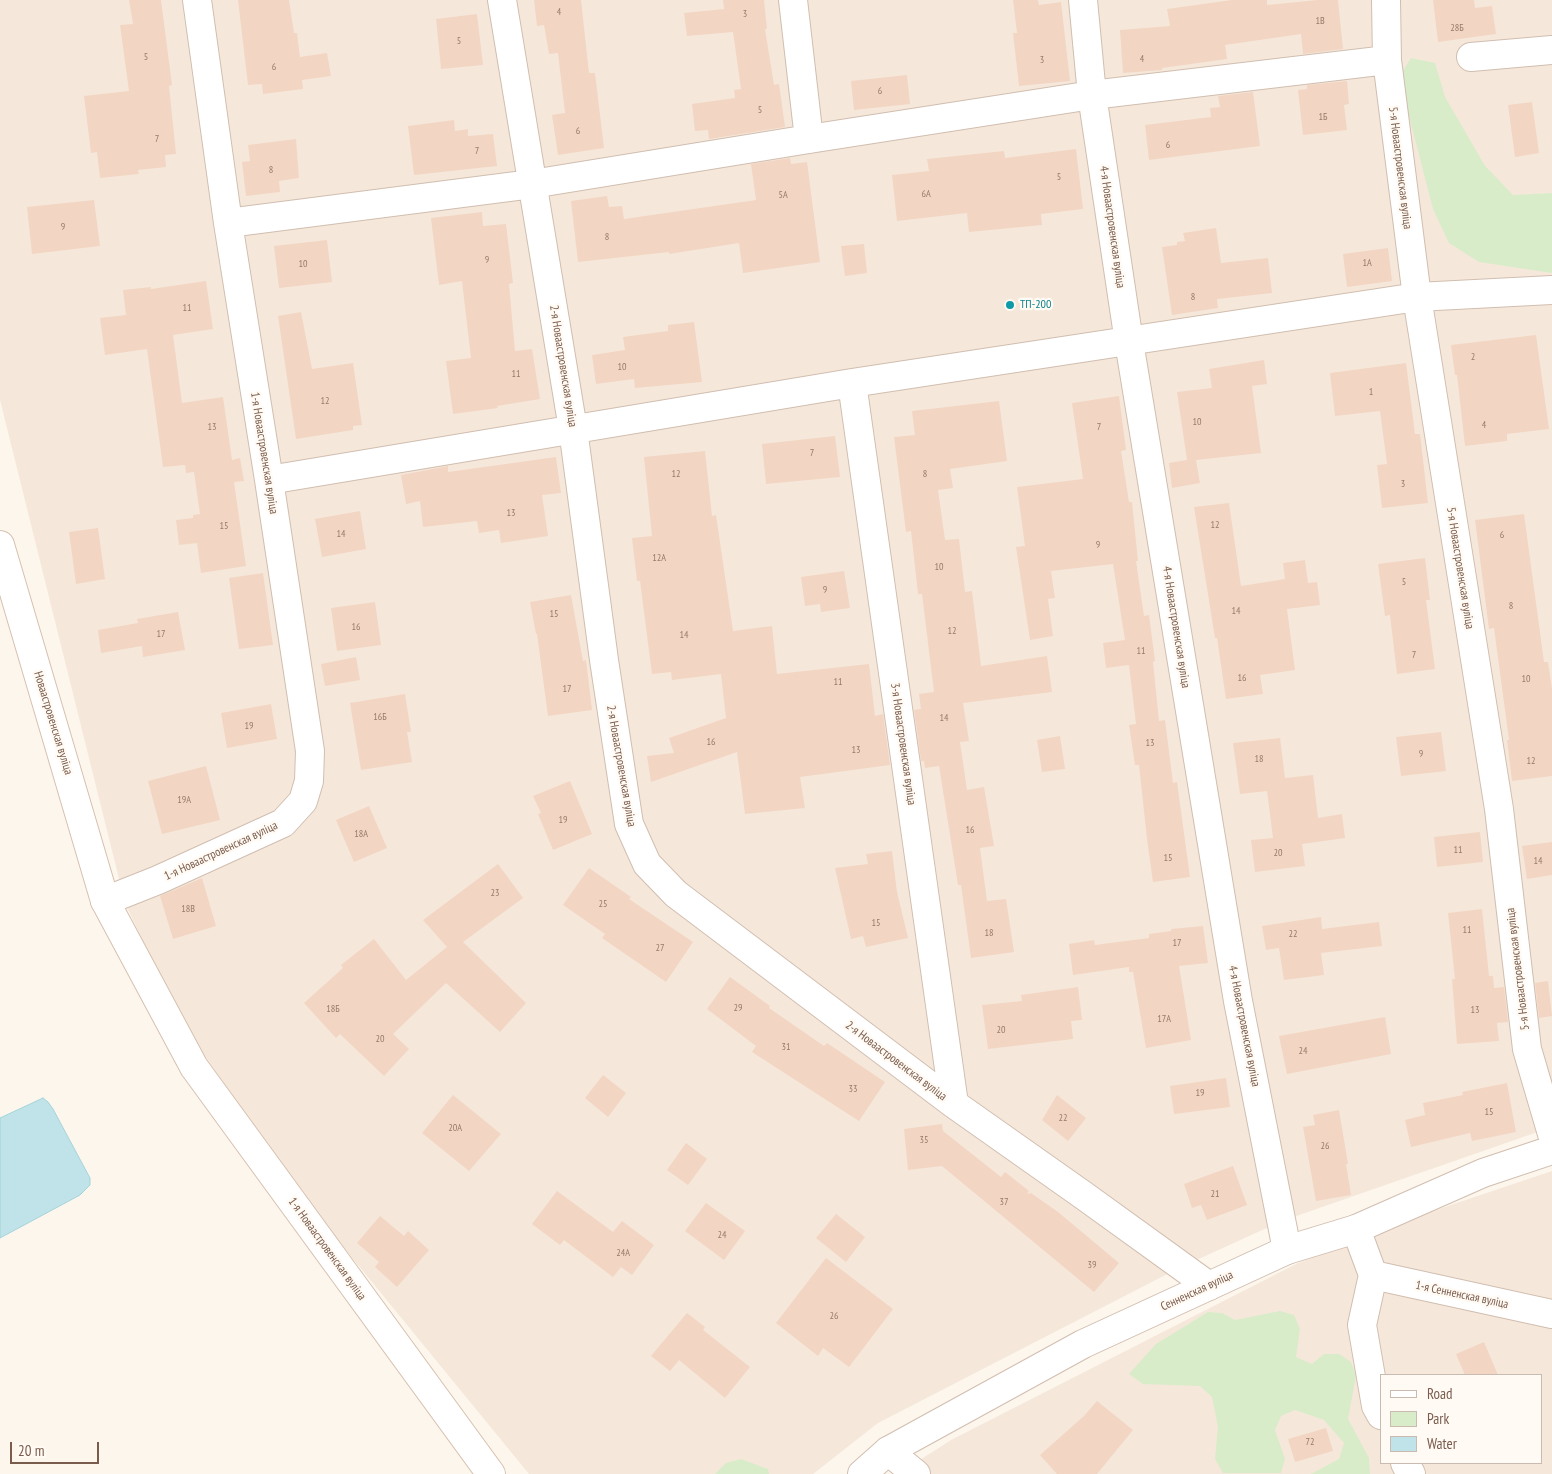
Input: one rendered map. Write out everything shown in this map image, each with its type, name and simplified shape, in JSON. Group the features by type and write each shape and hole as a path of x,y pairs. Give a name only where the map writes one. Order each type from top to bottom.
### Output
{"street":[{"name":"1-я Новаастровенская вуліца","path":"197,0 228,223 310,751 309,781 302,801 283,823 158,880 105,900 194,1067 491,1474"},
{"name":"2-я Новаастровенская вуліца","path":"502,0 573,429 604,660 629,824 647,864 676,894 954,1104 1083,1194 1209,1286"},
{"path":"792,0 809,139"},
{"name":"4-я Новаастровенская вуліца","path":"1083,0 1092,95 1129,342 1236,991 1287,1250"},
{"name":"5-я Новаастровенская вуліца","path":"1386,0 1387,60 1417,297 1499,809 1527,1048 1552,1134"},
{"path":"1471,57 1552,50"},
{"path":"228,223 532,184 1092,95 1387,60"},
{"path":"269,480 852,383 1417,297 1552,290"},
{"name":"3-я Новаастровенская вуліца","path":"852,383 954,1104"},
{"name":"Новаастровенская вуліца","path":"0,545 105,900"},
{"name":"Сенненская вуліца","path":"862,1474 888,1452 1084,1344 1287,1250 1356,1230 1483,1174 1552,1150"},
{"path":"1356,1230 1373,1275 1362,1326 1376,1406 1380,1412"},
{"name":"1-я Сенненская вуліца","path":"1373,1275 1552,1314"},
{"path":"888,1452 916,1474"}],"shaded area":[{"path":"0,0 1552,0 1552,1127 1282,1221 1179,1268 878,1423 813,1474 529,1474 304,1199 180,1020 125,903 0,400"},
{"path":"1552,1171 1552,1474 898,1474 951,1440 1298,1263 1436,1210"}],"green space":[{"path":"1411,58 1435,63 1445,97 1485,166 1513,195 1552,193 1552,273 1479,262 1449,243 1433,209 1399,77"},
{"path":"1280,1311 1294,1315 1300,1329 1296,1357 1312,1364 1324,1354 1339,1354 1351,1362 1356,1376 1348,1419 1369,1458 1370,1474 1311,1474 1339,1459 1344,1443 1324,1420 1295,1410 1281,1416 1275,1430 1285,1459 1281,1473 1223,1473 1215,1459 1218,1427 1212,1397 1200,1386 1143,1384 1129,1374 1156,1344 1208,1312 1222,1313 1235,1320"},
{"path":"741,1459 768,1469 769,1474 715,1474 726,1463"}],"water":[{"path":"43,1098 53,1109 90,1178 90,1185 80,1195 0,1238 0,1118"}],"building":[{"path":"129,0 161,0 172,85 169,86 176,154 165,155 166,167 138,170 139,174 100,178 97,152 91,153 84,96 129,91 120,25 133,24"},
{"path":"238,0 289,0 294,33 297,33 300,57 327,53 331,76 302,80 303,89 263,94 262,84 248,85"},
{"path":"534,0 581,0 589,73 595,73 604,148 558,155 552,115 565,113 558,53 549,54 544,25 537,26"},
{"path":"723,0 764,0 767,29 765,29 774,85 779,84 785,127 709,139 708,130 695,131 692,104 735,98 734,90 741,89 733,32 687,36 684,13 724,9"},
{"path":"1013,0 1038,0 1039,5 1061,2 1070,81 1019,86 1013,33 1017,33"},
{"path":"1232,0 1267,0 1267,5 1338,0 1343,49 1303,54 1301,34 1225,45 1227,59 1162,68 1162,70 1123,73 1120,30 1170,26 1167,9"},
{"path":"1433,0 1474,0 1475,8 1492,6 1496,34 1438,42"},
{"path":"477,14 483,65 441,69 436,19"},
{"path":"907,75 910,104 854,110 851,81"},
{"path":"1347,81 1349,104 1344,105 1347,130 1303,135 1298,90 1307,89 1307,85"},
{"path":"1253,92 1260,146 1149,160 1145,125 1211,117 1210,108 1220,107 1218,96"},
{"path":"1532,102 1539,153 1515,157 1508,105"},
{"path":"454,120 455,131 468,129 468,136 493,134 497,166 414,175 408,126"},
{"path":"296,139 299,178 279,181 280,192 246,196 242,162 250,161 248,145"},
{"path":"1076,149 1083,209 1041,214 1042,225 969,232 967,213 897,221 892,175 929,171 927,159 1004,151 1005,158"},
{"path":"790,158 791,164 807,162 820,262 743,273 739,243 669,254 669,252 578,262 571,201 607,196 609,207 622,206 624,219 756,200 751,164"},
{"path":"94,200 100,246 32,254 27,207"},
{"path":"482,212 483,226 506,224 513,283 509,284 515,351 532,349 540,399 497,406 498,408 453,414 446,361 471,358 462,281 439,285 431,218"},
{"path":"1216,228 1221,263 1268,258 1272,293 1217,299 1218,308 1172,315 1162,247 1177,245 1177,242 1185,241 1183,233"},
{"path":"327,240 332,282 279,288 274,246"},
{"path":"864,244 867,273 845,276 841,246"},
{"path":"1388,248 1392,281 1347,287 1343,254"},
{"path":"206,281 213,329 173,335 182,403 223,397 232,460 240,458 244,481 234,482 246,566 201,573 197,543 179,545 176,520 193,518 193,515 200,514 194,472 186,473 185,465 163,467 147,349 105,355 100,318 126,315 123,290 151,287 151,289"},
{"path":"301,312 312,369 353,363 362,425 353,426 353,430 296,439 278,316"},
{"path":"694,322 702,382 635,388 634,379 596,384 592,355 625,350 623,337 668,331 668,325"},
{"path":"1536,335 1549,429 1507,434 1507,441 1465,446 1457,375 1455,375 1451,345"},
{"path":"1264,360 1267,384 1252,386 1261,453 1196,460 1200,483 1172,488 1169,463 1187,460 1177,392 1212,388 1209,369"},
{"path":"1406,363 1415,434 1420,434 1428,503 1382,508 1377,465 1387,464 1380,411 1335,416 1330,373"},
{"path":"1119,396 1126,450 1121,451 1129,502 1132,502 1138,561 1136,561 1144,616 1149,615 1155,661 1153,662 1159,721 1165,720 1173,783 1177,782 1190,877 1153,882 1139,765 1135,765 1129,725 1136,724 1129,665 1106,668 1103,643 1125,640 1113,564 1051,571 1055,598 1048,599 1053,636 1030,640 1016,547 1025,546 1017,487 1083,479 1072,403"},
{"path":"999,401 1007,461 950,469 953,488 938,490 945,540 959,539 965,592 972,591 981,666 1047,656 1052,692 963,703 969,741 960,742 967,790 984,787 994,846 980,848 987,901 1006,899 1014,952 971,958 961,885 958,885 939,766 925,768 924,761 921,761 914,710 921,709 919,694 934,692 922,594 918,594 911,531 906,532 894,437 915,435 912,411"},
{"path":"835,436 840,477 766,484 762,444"},
{"path":"705,451 712,516 716,515 733,631 772,626 777,674 869,664 875,716 883,714 890,765 800,777 805,808 745,814 737,752 651,782 647,756 674,753 669,738 726,718 721,674 672,680 671,672 652,674 640,581 637,581 632,538 652,536 644,457"},
{"path":"556,457 561,493 542,495 548,536 501,543 499,530 479,533 477,521 423,527 420,501 406,504 401,475 448,466 448,472"},
{"path":"1229,503 1241,586 1285,579 1283,563 1305,560 1308,583 1317,582 1320,605 1287,609 1295,670 1260,675 1263,694 1226,699 1194,507"},
{"path":"360,511 366,549 322,557 315,519"},
{"path":"1524,514 1544,662 1548,662 1552,689 1552,776 1512,781 1507,740 1509,740 1494,628 1489,629 1475,520"},
{"path":"98,528 105,579 76,584 69,532"},
{"path":"1425,558 1430,600 1426,600 1435,669 1397,674 1390,615 1385,616 1378,564"},
{"path":"844,571 850,608 821,612 820,604 805,606 801,577"},
{"path":"263,573 273,645 239,649 229,578"},
{"path":"571,595 583,661 586,660 592,710 548,716 537,634 530,602"},
{"path":"375,602 381,645 337,651 331,608"},
{"path":"178,612 185,650 143,657 142,646 101,653 98,630 138,623 137,619"},
{"path":"356,657 360,680 325,686 321,664"},
{"path":"405,694 411,732 407,732 412,762 361,770 350,703"},
{"path":"271,704 277,739 227,748 221,713"},
{"path":"1441,732 1446,771 1401,776 1396,737"},
{"path":"1060,736 1065,769 1042,772 1037,740"},
{"path":"1280,738 1285,778 1313,775 1318,818 1342,814 1345,838 1302,844 1305,866 1255,872 1251,840 1273,838 1267,791 1240,794 1233,743"},
{"path":"206,766 220,820 162,834 148,781"},
{"path":"570,781 592,834 553,850 538,814 541,813 533,796"},
{"path":"369,806 387,848 354,862 336,820"},
{"path":"1480,832 1483,862 1437,867 1434,837"},
{"path":"1552,842 1552,875 1527,879 1522,846"},
{"path":"892,851 897,892 908,938 866,947 863,936 851,939 835,868 868,864 866,854"},
{"path":"498,864 523,898 463,942 526,1003 500,1032 446,983 393,1034 409,1049 384,1076 340,1034 336,1038 304,1003 343,968 341,965 374,939 406,980 447,947 423,920"},
{"path":"589,868 631,897 629,899 693,942 666,982 602,938 605,934 563,905"},
{"path":"202,878 216,926 173,939 160,896"},
{"path":"1482,909 1489,976 1493,976 1494,988 1504,987 1508,1022 1497,1023 1499,1041 1457,1044 1452,979 1455,979 1448,913"},
{"path":"1321,917 1322,929 1379,922 1382,946 1321,953 1324,975 1284,980 1279,948 1266,950 1262,926"},
{"path":"1203,926 1208,963 1179,966 1191,1040 1146,1048 1133,972 1129,972 1129,967 1073,975 1069,944 1094,940 1095,945 1149,938 1149,934 1171,931 1171,929"},
{"path":"730,977 770,1006 769,1008 824,1046 827,1043 885,1082 859,1121 752,1052 756,1046 707,1009"},
{"path":"1548,981 1552,1016 1539,1018 1535,983"},
{"path":"1078,987 1082,1020 1071,1021 1073,1039 988,1049 982,1005 1022,1001 1021,995"},
{"path":"1385,1017 1391,1054 1287,1074 1279,1036"},
{"path":"603,1075 626,1093 608,1117 585,1098"},
{"path":"1226,1078 1230,1107 1174,1114 1170,1086"},
{"path":"1507,1083 1516,1132 1472,1141 1470,1133 1411,1147 1405,1120 1425,1115 1423,1103 1463,1095 1462,1092"},
{"path":"453,1095 501,1134 469,1171 422,1133"},
{"path":"1057,1095 1086,1118 1068,1141 1042,1120"},
{"path":"1339,1110 1351,1195 1316,1201 1303,1127 1315,1125 1313,1115"},
{"path":"942,1124 943,1131 1001,1177 1005,1172 1029,1191 1027,1194 1031,1193 1058,1212 1119,1263 1094,1292 942,1166 908,1170 904,1129"},
{"path":"686,1143 707,1159 688,1185 667,1170"},
{"path":"1233,1166 1247,1205 1207,1220 1201,1205 1192,1208 1184,1184"},
{"path":"557,1191 613,1232 622,1221 654,1245 632,1275 621,1267 613,1277 564,1240 560,1245 532,1224"},
{"path":"706,1203 745,1231 724,1260 685,1231"},
{"path":"836,1214 865,1237 846,1262 816,1238"},
{"path":"380,1216 404,1236 408,1231 429,1250 397,1287 375,1267 379,1262 357,1243"},
{"path":"826,1258 893,1309 849,1367 823,1348 818,1356 776,1323"},
{"path":"687,1313 705,1327 703,1330 750,1367 725,1398 679,1360 670,1371 651,1356"},
{"path":"1484,1342 1498,1374 1465,1374 1456,1354"},
{"path":"1097,1401 1133,1430 1097,1474 1057,1474 1040,1455 1084,1416"},
{"path":"1326,1428 1333,1451 1295,1462 1288,1439"}],"place":[{"name":"ТП-200","path":"1010,305"}]}
